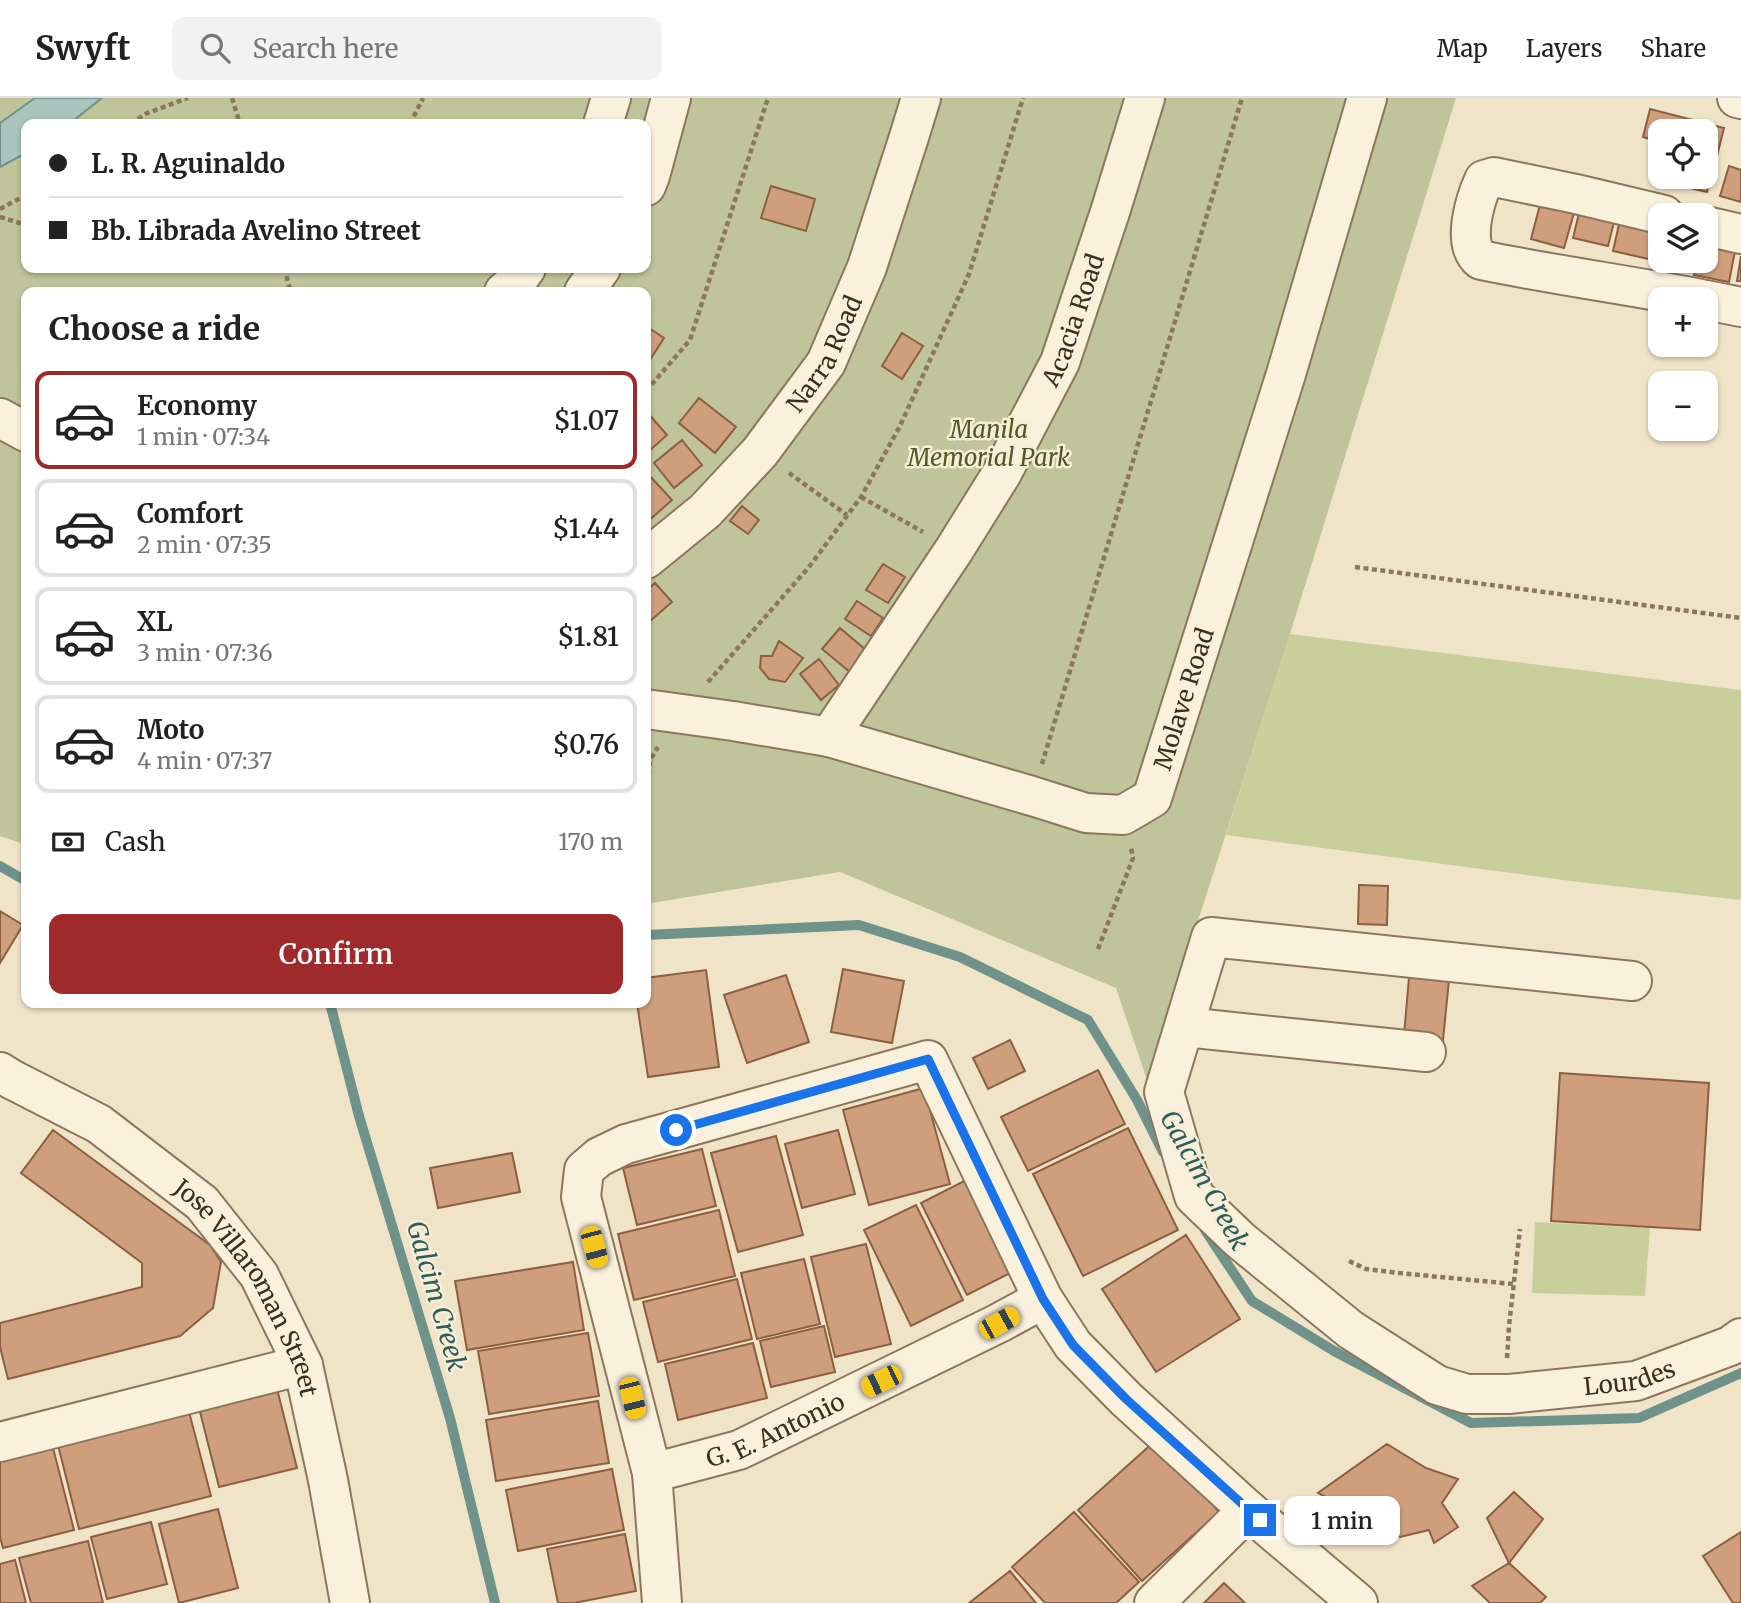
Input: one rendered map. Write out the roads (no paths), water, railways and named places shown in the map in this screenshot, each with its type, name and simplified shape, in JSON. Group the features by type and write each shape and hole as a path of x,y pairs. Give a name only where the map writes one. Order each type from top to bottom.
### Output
{"street":[{"path":"605,119 611,98"},
{"path":"651,172 671,98"},
{"name":"Narra Road","path":"651,555 705,511 760,452 825,363 867,267 920,98"},
{"name":"Acacia Road","path":"829,737 1002,473 1060,362 1145,98"},
{"name":"Molave Road","path":"829,737 1086,813 1123,815 1152,798 1286,374 1367,98"},
{"path":"1648,211 1494,177 1484,180 1472,218 1473,246 1475,254 1481,260 1553,275 1648,288"},
{"path":"1718,229 1741,234"},
{"path":"510,287 523,273"},
{"path":"1718,303 1741,307"},
{"path":"0,417 21,414"},
{"path":"0,417 21,429"},
{"path":"663,711 829,737"},
{"name":"Lourdes","path":"1632,981 1211,936 1164,1092 1194,1196 1240,1240 1351,1330 1437,1385 1467,1394 1509,1394 1636,1381 1730,1346 1741,1338"},
{"path":"1185,1027 1426,1052"},
{"path":"662,1603 652,1473 581,1197 584,1170 599,1157 625,1144 928,1059 1043,1299 1073,1345 1126,1399 1248,1510 1358,1603"},
{"name":"Jose Villaroman Street","path":"4,1081 99,1124 202,1203 259,1275 303,1365 328,1480 350,1603"},
{"name":"G. E. Antonio","path":"652,1473 738,1450 1043,1299"},
{"path":"0,1442 303,1365"},
{"path":"1154,1603 1248,1510"}],"water":[{"path":"35,98 102,98 75,119 21,119 21,156 0,167 0,123"}],"waterway":[{"name":"Galcim Creek","path":"0,866 21,878"},
{"name":"Galcim Creek","path":"651,935 859,925 960,957 1088,1020 1137,1100 1163,1152"},
{"name":"Galcim Creek","path":"331,1008 359,1116 450,1418 495,1603"},
{"name":"Galcim Creek","path":"1205,1230 1252,1301 1334,1351 1471,1423 1639,1418 1741,1373"}],"park label":[{"name":"Manila Memorial Park","path":"989,443"}]}
